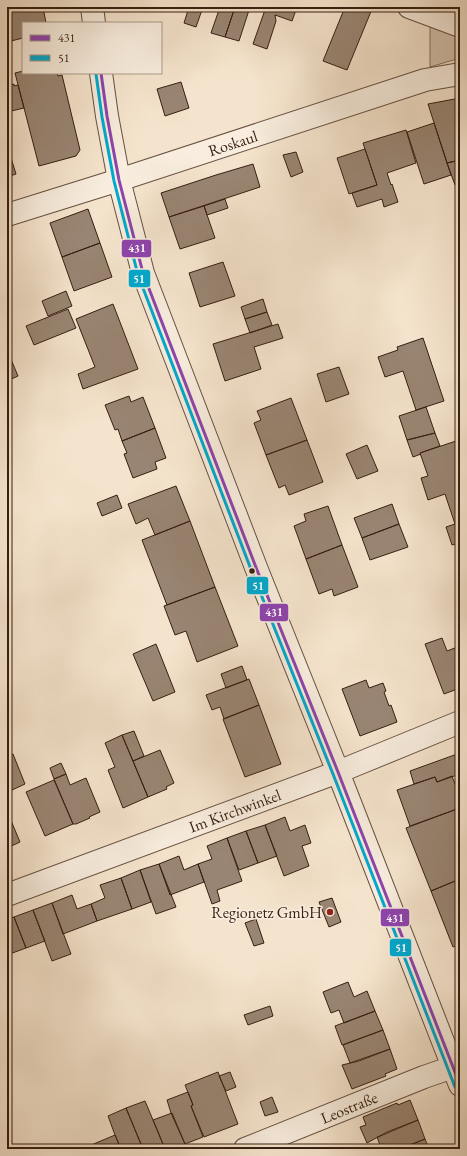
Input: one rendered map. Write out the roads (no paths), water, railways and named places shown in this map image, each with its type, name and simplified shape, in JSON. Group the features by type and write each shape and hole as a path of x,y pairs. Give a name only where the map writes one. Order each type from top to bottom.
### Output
{"street":[{"path":"92,7 94,22"},
{"path":"409,7 460,26"},
{"path":"101,74 119,180 143,273 257,570 457,1076"},
{"name":"Roskaul","path":"7,215 426,80 460,74"},
{"name":"Im Kirchwinkel","path":"7,895 338,772 460,722"},
{"name":"Leostraße","path":"245,1149 424,1077 457,1076"}],"place":[{"name":"Regionetz GmbH","path":"330,912"}]}
